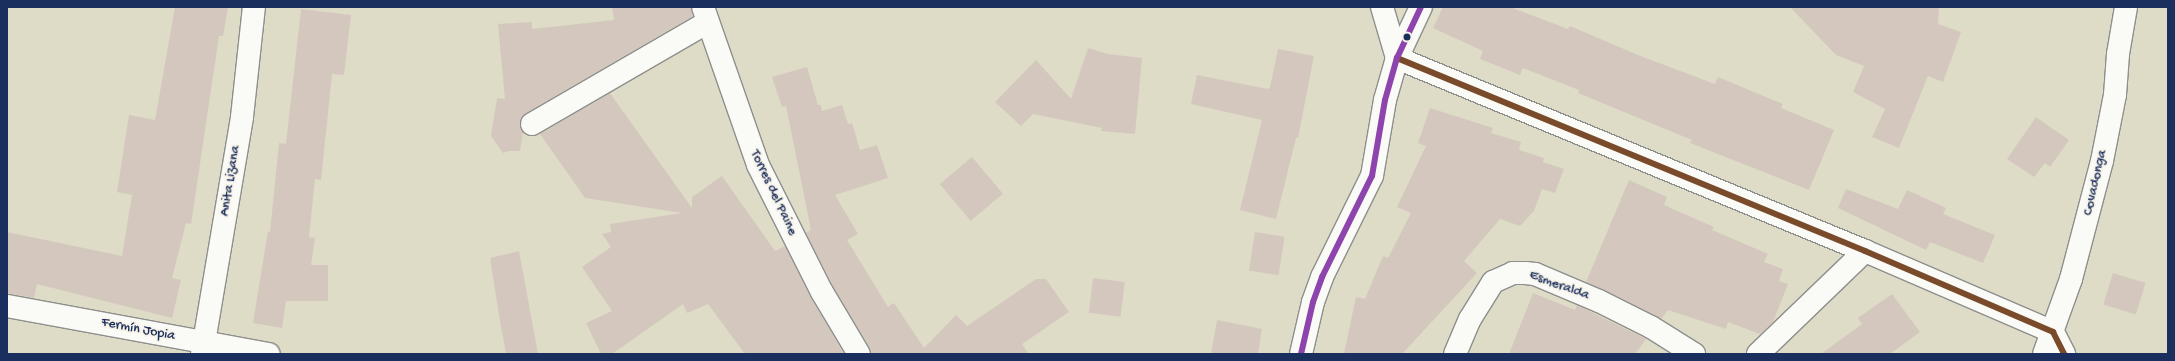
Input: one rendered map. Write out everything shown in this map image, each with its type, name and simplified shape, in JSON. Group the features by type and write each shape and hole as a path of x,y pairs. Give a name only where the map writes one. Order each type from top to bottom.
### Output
{"street":[{"name":"Anita Lizana","path":"203,348 242,117 254,7"},
{"path":"1382,7 1397,58"},
{"path":"1301,354 1313,302 1322,277 1372,176 1385,100 1397,58 1421,7"},
{"name":"Covadonga","path":"2044,354 2053,332 2078,256 2102,161 2115,95 2118,54 2126,7"},
{"name":"Torres del Paine","path":"532,124 706,15 758,165 822,292 859,354"},
{"path":"1397,58 1865,251 2053,332 2064,354"},
{"path":"1758,354 1865,251"},
{"name":"Esmeralda","path":"1455,354 1470,319 1493,282 1513,273 1525,273 1535,274 1600,300 1651,327 1694,354"},
{"name":"Fermín Jopia","path":"7,306 203,348 269,354"}],"building":[{"path":"175,7 228,7 223,36 219,36 191,224 186,223 172,278 181,280 172,318 37,284 34,298 7,293 7,232 122,256 132,195 117,192 129,115 155,120"},
{"path":"612,7 691,7 693,16 526,113 521,117 520,124 523,132 520,151 509,151 503,153 491,136 497,98 505,99 498,24 532,22 532,29 614,20"},
{"path":"1443,7 1510,7 1568,29 1570,26 1638,55 1715,84 1718,77 1783,104 1781,108 1834,130 1809,190 1690,143 1692,140 1578,93 1579,90 1523,68 1520,75 1480,59 1483,51 1433,28"},
{"path":"1790,7 1939,7 1938,24 1961,32 1943,82 1928,76 1899,148 1872,137 1885,109 1853,92 1864,66 1836,55"},
{"path":"301,9 351,15 344,75 332,74 321,180 315,179 309,237 315,238 311,265 328,265 328,301 286,301 282,328 253,323 268,231 270,232 279,143 286,144"},
{"path":"1088,48 1108,54 1142,58 1135,134 1101,131 1102,128 1033,114 1021,126 995,102 1036,60 1071,99"},
{"path":"1278,49 1314,56 1298,138 1296,138 1276,219 1240,210 1262,120 1191,104 1197,75 1268,89 1270,87"},
{"path":"807,67 818,105 821,105 822,111 842,105 848,124 852,123 860,150 877,145 888,178 835,195 858,234 847,240 888,307 894,303 924,348 956,315 967,326 1036,279 1046,279 1069,312 1022,344 1029,354 871,354 870,348 833,286 806,233 811,230 786,106 782,107 772,77"},
{"path":"610,93 692,208 692,197 722,176 775,251 785,246 811,298 844,354 745,354 708,304 687,313 683,304 612,354 601,354 586,323 612,311 582,267 611,247 602,234 611,232 610,224 682,213 585,198 540,134"},
{"path":"1430,108 1493,128 1491,133 1521,142 1519,150 1544,158 1543,162 1564,169 1555,193 1542,189 1534,211 1520,226 1500,219 1464,261 1477,273 1402,354 1344,354 1356,297 1365,299 1383,256 1388,258 1411,213 1397,207 1426,146 1418,143"},
{"path":"2036,117 2069,140 2050,167 2045,163 2034,177 2007,159"},
{"path":"972,157 1003,194 971,221 940,184"},
{"path":"1629,180 1667,197 1664,205 1714,227 1712,230 1768,254 1764,262 1783,269 1779,281 1788,284 1773,322 1760,334 1728,322 1726,329 1668,310 1661,319 1586,282"},
{"path":"1846,189 1898,209 1907,190 1946,208 1943,214 1995,235 1983,263 1930,242 1926,250 1838,208"},
{"path":"1255,232 1285,237 1279,275 1249,271"},
{"path":"519,251 538,354 506,354 490,258"},
{"path":"2113,273 2146,283 2136,314 2103,305"},
{"path":"1093,278 1125,282 1120,317 1089,313"},
{"path":"1533,293 1575,310 1577,305 1646,339 1635,354 1509,354"},
{"path":"1892,294 1920,332 1890,354 1821,354 1862,324 1858,318"},
{"path":"1217,320 1262,329 1258,354 1211,354"}],"transit line":[{"path":"1301,354 1313,302 1322,277 1372,176 1385,100 1397,58 1421,7"},
{"path":"1397,58 1865,251 2053,332 2064,354"}]}
